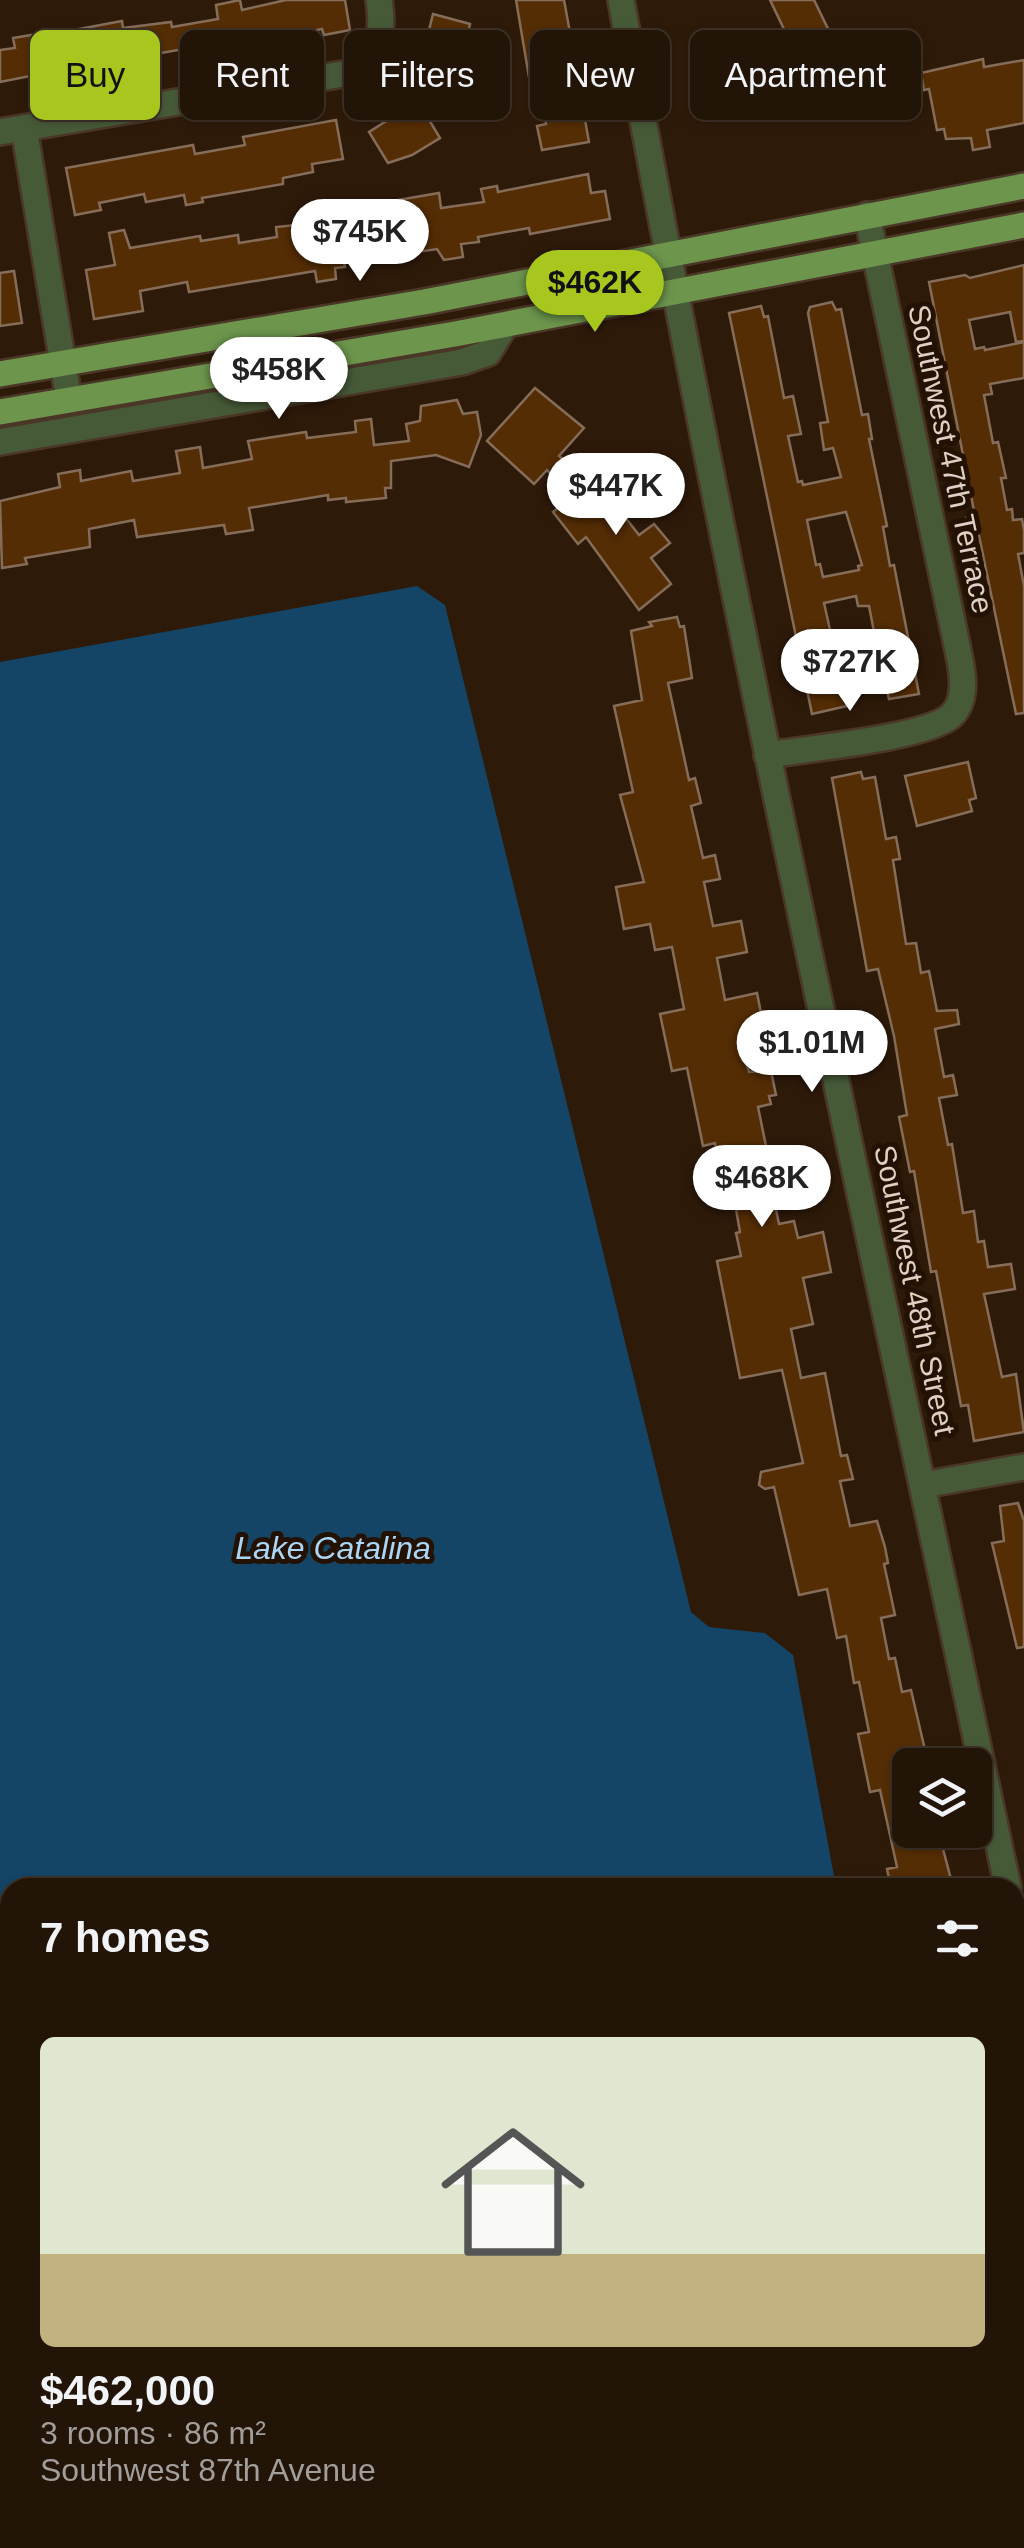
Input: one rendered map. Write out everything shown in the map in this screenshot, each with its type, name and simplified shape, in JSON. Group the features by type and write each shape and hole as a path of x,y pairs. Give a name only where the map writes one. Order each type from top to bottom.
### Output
{"main road":[{"path":"0,374 424,302 1024,186"},
{"path":"0,412 505,324 1024,225"}],"street":[{"path":"70,400 12,130 332,76 363,66 373,55 382,23 379,0"},
{"name":"Southwest 48th Street","path":"621,0 673,291 768,755 1006,1878"},
{"name":"Southwest 47th Terrace","path":"768,755 911,732 952,715 962,694 961,666 867,215"},
{"path":"0,442 462,362 488,353 505,324"},
{"path":"923,1485 1024,1467"}],"water":[{"name":"Lake Catalina","path":"417,586 445,605 691,1612 709,1627 765,1633 793,1655 834,1878 0,1878 0,662"}],"building":[{"path":"240,0 242,10 286,0 345,0 350,30 324,35 322,29 180,30 180,50 160,53 160,30 74,30 122,21 123,28 171,22 172,27 218,19 216,5"},
{"path":"516,0 564,0 570,30 530,30 530,83"},
{"path":"770,0 814,0 829,30 784,30"},
{"path":"433,14 470,24 469,30 429,30"},
{"path":"30,35 30,76 0,82 0,50 15,48 13,38"},
{"path":"983,59 984,67 1024,60 1024,123 987,130 990,147 973,150 971,138 946,139 944,129 937,130 929,89 924,90 921,73"},
{"path":"336,120 343,159 312,164 313,172 283,178 283,184 202,198 203,202 186,205 184,195 146,202 144,194 99,203 101,210 75,215 66,168 193,145 195,154 245,145 243,137"},
{"path":"388,120 429,120 440,138 412,155 388,163 369,132"},
{"path":"545,120 585,120 589,142 542,150 537,126 546,124"},
{"path":"588,174 591,193 605,191 610,219 530,234 529,228 478,237 479,242 461,244 463,257 444,260 437,249 390,256 389,248 343,256 345,267 335,268 336,279 317,282 315,271 189,292 187,282 140,291 143,311 94,319 86,270 115,265 109,233 124,230 130,248 200,236 201,241 238,235 239,243 277,237 276,227 371,217 369,205 439,193 441,208 484,202 481,189 497,186 498,192"},
{"path":"1024,265 1024,341 1016,342 1010,312 969,320 975,349 1024,342 1024,378 990,384 992,394 984,395 993,443 998,442 1006,478 1001,478 1007,510 1012,509 1013,520 1022,519 1024,531 1024,553 1018,554 1024,586 1024,713 1016,714 978,531 968,533 966,518 975,516 929,282 965,275 970,278"},
{"path":"14,271 22,323 0,326 0,273"},
{"path":"832,302 836,310 841,309 862,415 868,414 890,566 894,565 919,694 889,699 881,665 869,668 867,638 875,637 869,606 858,606 856,596 824,603 847,706 812,714 729,313 761,306 764,317 768,316 784,398 793,396 801,434 788,436 798,482 803,485 841,477 833,448 824,450 820,423 828,422 810,307","holes":["846,512 862,565 859,570 823,577 820,564 816,565 807,520"]},
{"path":"535,388 584,428 559,456 566,462 553,476 547,470 534,484 487,441"},
{"path":"457,400 463,414 477,412 481,435 469,467 436,455 391,461 391,488 385,488 386,498 346,502 346,498 328,500 328,495 249,508 253,530 226,534 224,525 137,537 134,520 89,529 90,547 25,558 27,564 2,568 0,501 60,487 58,474 80,470 81,481 131,471 133,481 180,473 176,451 200,447 203,468 252,459 248,441 306,432 307,438 356,432 355,421 371,419 374,445 409,441 406,424 420,421 421,406"},
{"path":"608,468 627,492 614,503 639,535 654,524 670,543 651,558 671,584 639,610 586,537 578,544 553,512"},
{"path":"677,617 680,627 684,626 692,678 668,683 689,780 695,778 701,803 691,806 703,858 715,855 720,879 704,882 713,926 741,921 747,952 717,958 725,1000 757,993 766,1038 742,1042 749,1072 771,1071 776,1095 769,1096 771,1104 758,1107 767,1151 783,1148 788,1172 769,1176 779,1224 794,1221 798,1238 823,1232 831,1272 803,1278 813,1324 791,1329 801,1378 825,1373 841,1456 847,1455 853,1479 840,1481 850,1526 877,1521 895,1615 881,1618 889,1659 895,1658 902,1692 911,1690 925,1748 892,1748 892,1844 880,1790 870,1792 858,1734 869,1732 859,1682 854,1683 846,1636 837,1638 827,1589 799,1595 774,1487 765,1489 759,1485 761,1472 803,1463 782,1370 740,1378 717,1261 741,1256 736,1233 740,1232 734,1198 726,1200 715,1143 703,1146 687,1068 672,1071 660,1014 684,1009 672,947 655,950 650,924 624,929 616,887 644,882 620,795 633,792 614,706 642,700 631,631 652,626 649,622"},
{"path":"968,762 976,798 969,800 972,811 917,826 905,776"},
{"path":"861,772 863,779 875,777 886,839 896,837 900,859 893,860 906,944 916,943 921,973 929,971 937,1011 957,1010 959,1024 935,1029 944,1077 953,1075 957,1095 939,1098 948,1145 952,1144 963,1213 974,1211 978,1242 984,1241 988,1267 1011,1264 1015,1289 984,1294 1002,1377 1016,1374 1024,1432 974,1441 968,1405 961,1406 936,1271 931,1272 914,1171 910,1172 899,1117 907,1115 894,1036 878,969 867,971 832,778"},
{"path":"1018,1503 1024,1521 1024,1647 1017,1648 992,1543 1004,1541 1000,1506"},
{"path":"893,1848 943,1848 951,1878 889,1878 887,1869 897,1867"}]}
